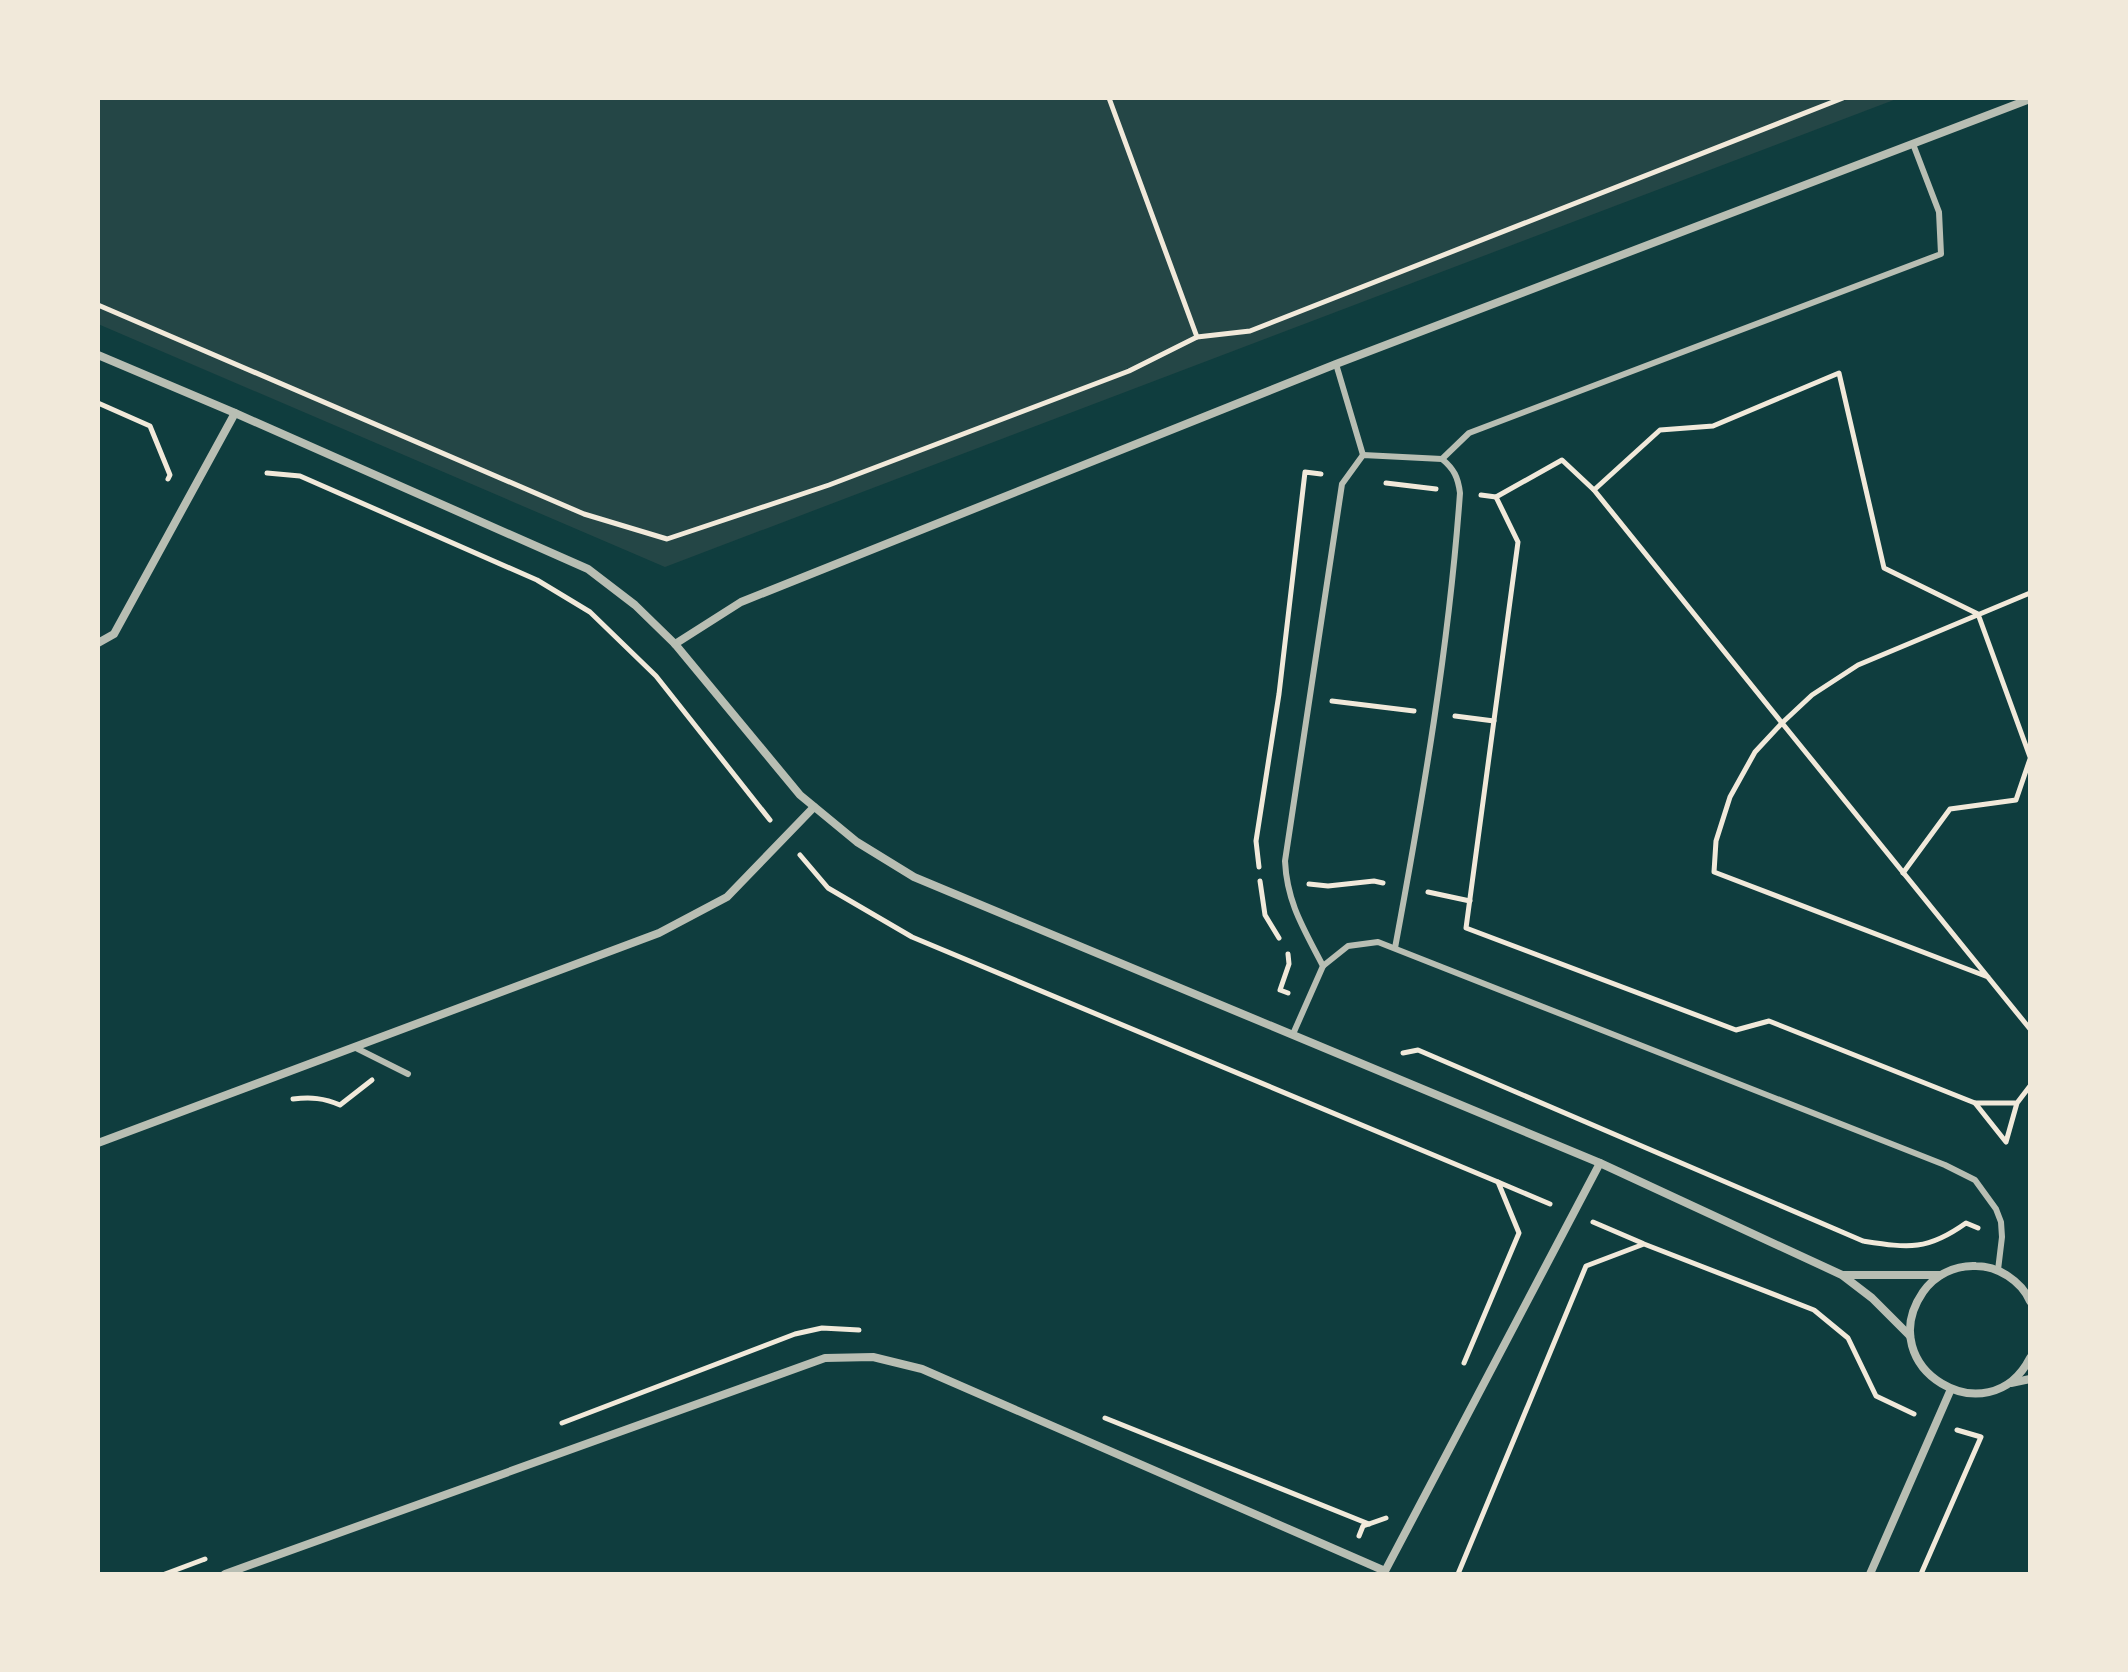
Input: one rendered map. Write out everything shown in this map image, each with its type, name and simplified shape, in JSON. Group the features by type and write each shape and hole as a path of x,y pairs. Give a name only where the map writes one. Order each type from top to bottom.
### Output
{"street":[{"path":"675,644 741,602 1336,364 2030,99"},
{"path":"98,355 588,569 635,605 675,644 800,795 857,842 914,877 1600,1163 1842,1275 1872,1298 1910,1336"},
{"path":"98,643 114,634 235,413"},
{"path":"98,1143 659,933 727,897 814,807"},
{"path":"225,1574 825,1358 873,1357 922,1369 1384,1572 1600,1163"},
{"path":"2030,1301 2013,1280 1998,1270 1978,1266 1958,1267 1940,1275 1916,1301 1910,1336 1922,1366 1933,1378 1962,1393 1978,1394 2030,1379"},
{"path":"1842,1275 1940,1275"},
{"path":"2010,1383 2025,1369 2030,1358"},
{"path":"1870,1574 1951,1389"}],"lane":[{"path":"1442,459 1469,433 1941,254 1939,212 1913,144"},
{"path":"1336,364 1363,455"},
{"path":"1363,455 1442,459 1452,467 1459,479 1460,493 1446,640 1395,948"},
{"path":"1323,966 1293,908 1285,861 1342,484 1363,455"},
{"path":"1293,1034 1323,966 1348,946 1378,942 1945,1165 1975,1180 1989,1197 2001,1222 1998,1270"},
{"path":"354,1047 408,1074"}],"path":[{"path":"1109,98 1197,337"},
{"path":"98,305 584,514 667,539 829,485 1101,382 1197,337 1250,331 1843,98"},
{"path":"1594,490 1660,430 1713,426 1839,373 1884,568 1978,614 2030,758 2016,800 1950,809 1903,873"},
{"path":"98,403 150,426 170,475 164,489"},
{"path":"2017,1103 1975,1103 1769,1021 1736,1030 1466,928 1518,542 1496,497 1562,460 1594,490 2030,1029"},
{"path":"1988,977 1714,872 1716,841 1730,797 1755,752 1812,695 1858,665 2030,593"},
{"path":"1310,698 1494,721"},
{"path":"1259,876 1328,886 1374,881 1470,901"},
{"path":"1283,981 1280,990 1307,1001"},
{"path":"1403,1053 1418,1050 1863,1241 1902,1247 1923,1245 1946,1237 1966,1223 2002,1237"},
{"path":"289,1099 325,1098 340,1105 390,1066"},
{"path":"1975,1103 2006,1142 2017,1103 2030,1086"},
{"path":"1458,1574 1586,1266 1644,1244 1814,1310 1848,1338 1876,1396 1937,1425 1981,1437 1921,1574"},
{"path":"561,1424 795,1334 822,1328 868,1332"},
{"path":"1096,1415 1369,1524"},
{"path":"165,1574 209,1557"}],"shaded area":[{"path":"98,98 1899,98 665,567 98,324"}]}
